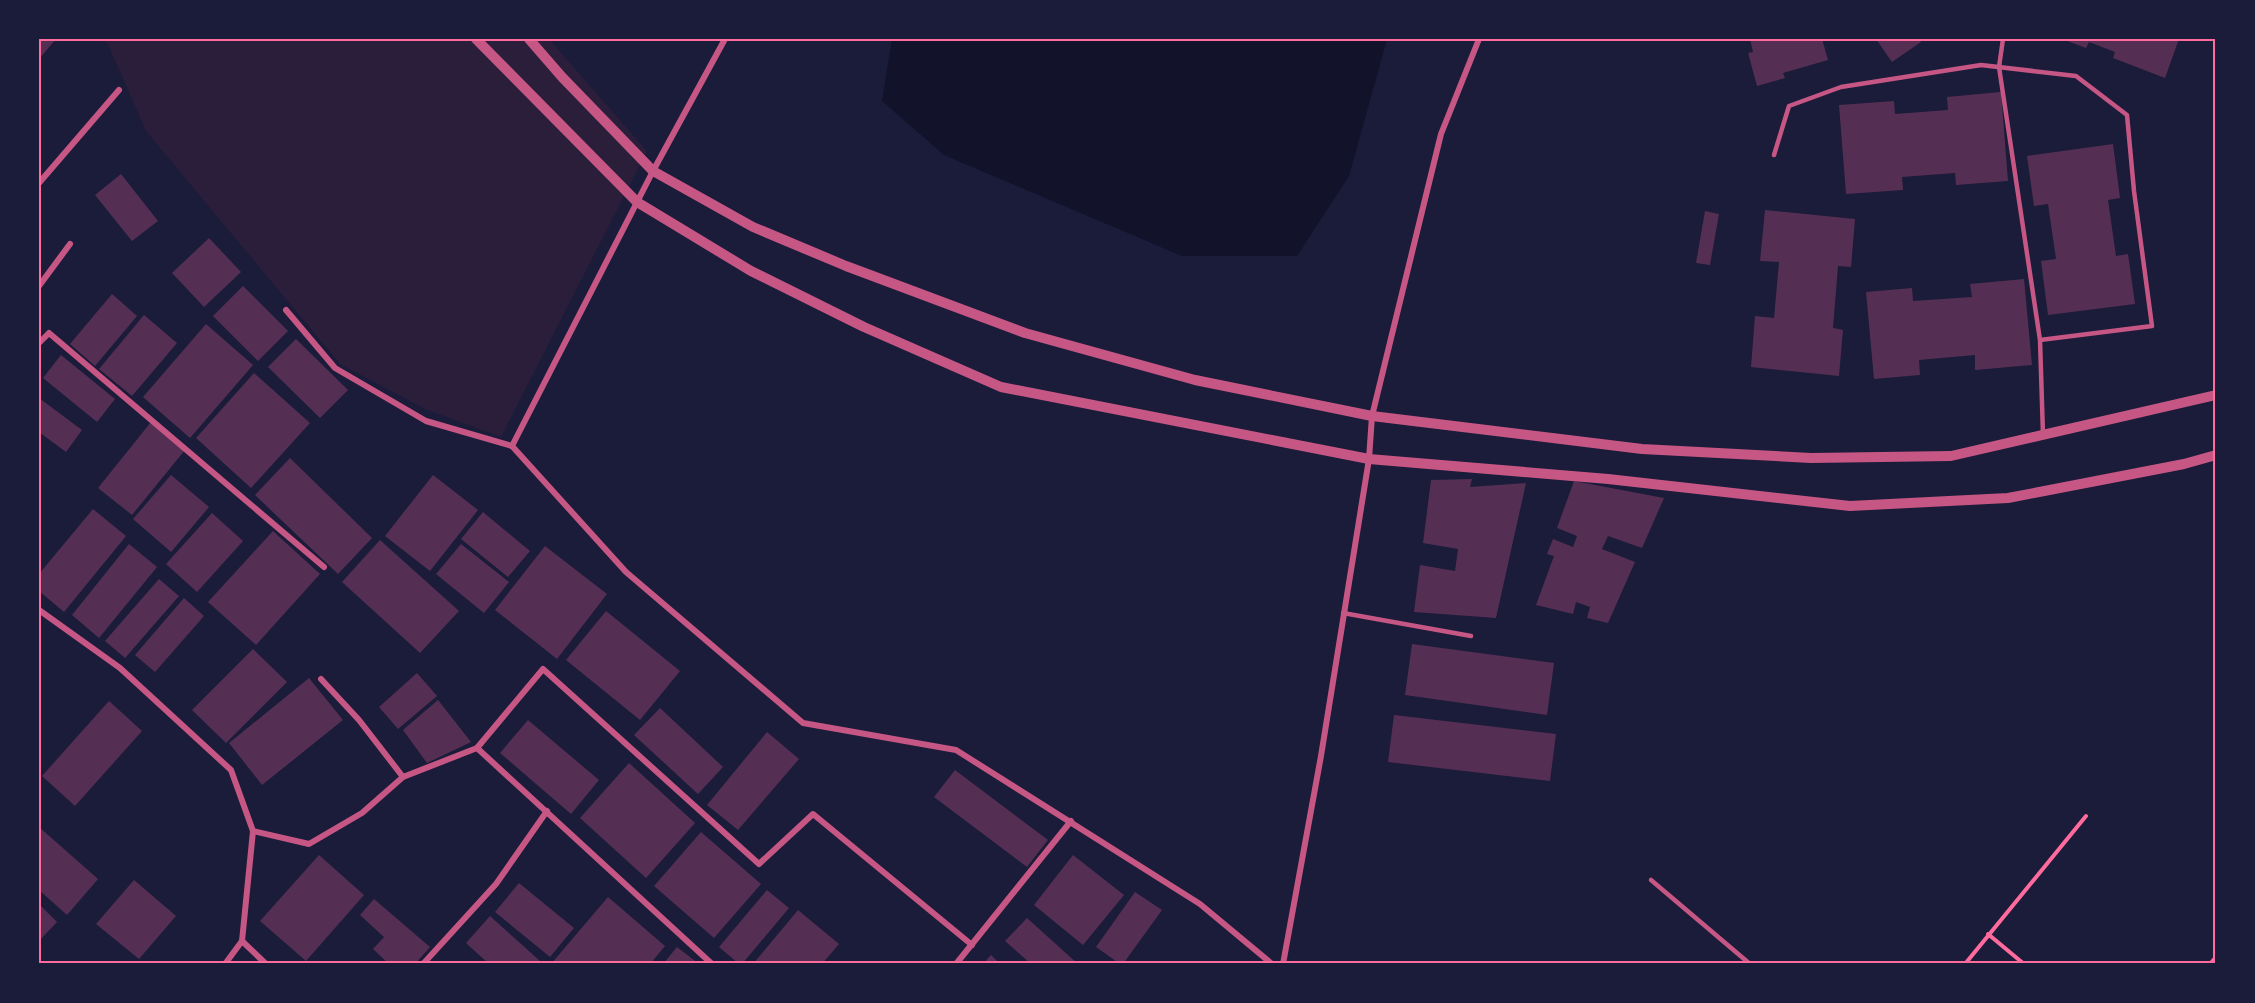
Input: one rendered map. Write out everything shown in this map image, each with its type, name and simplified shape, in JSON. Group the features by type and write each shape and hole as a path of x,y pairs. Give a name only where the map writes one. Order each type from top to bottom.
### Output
{"street":[{"path":"476,39 637,202 751,271 864,327 1001,387 1369,459 1608,479 1850,506 2008,498 2184,464 2216,455"},
{"path":"529,39 562,77 653,171 753,227 846,266 1024,333 1195,380 1372,416 1642,449 1811,458 1951,456 2216,395"},
{"path":"512,446 653,171 725,39"},
{"path":"1283,964 1321,756 1369,459 1372,416 1441,134 1479,39"},
{"path":"39,183 119,90"},
{"path":"39,285 70,244"},
{"path":"286,310 335,368 426,421 512,446 626,572 803,723 956,750 1200,904 1272,964"},
{"path":"39,344 49,333 324,567"},
{"path":"39,610 120,668 231,770 253,831 242,941 225,964"},
{"path":"253,831 309,844 362,813 403,777 477,748 543,669 759,864 813,814 972,945"},
{"path":"321,679 359,720 403,777"},
{"path":"477,748 712,964"},
{"path":"423,964 496,884 547,811"},
{"path":"956,964 1071,821"},
{"path":"242,941 266,964"}],"lane":[{"path":"2003,39 1999,67 2040,340 2043,436"},
{"path":"1774,155 1790,106 1841,87 1981,65 2076,76 2127,115 2134,192 2152,326 2040,340"},
{"path":"1343,613 1471,636"},
{"path":"1651,880 1750,964"}],"path":[{"path":"1965,964 2086,816"},
{"path":"1988,934 2024,964"},
{"path":"2210,964 2216,957"}],"shaded area":[{"path":"549,39 647,151 501,437 425,409 340,364 146,131 106,40"},
{"path":"892,39 1387,39 1349,176 1297,256 1182,256 944,155 882,101"}],"building":[{"path":"39,39 56,39 39,59"},
{"path":"1750,39 1822,39 1828,60 1783,73 1785,78 1757,86 1748,53 1753,52"},
{"path":"1876,39 1919,39 1921,42 1892,62"},
{"path":"2062,39 2179,39 2165,78 2113,58 2115,52 2089,42 2086,48"},
{"path":"2001,92 2008,181 1956,185 1955,173 1902,177 1903,190 1846,194 1839,105 1894,101 1895,114 1948,110 1947,97"},
{"path":"2113,144 2120,198 2108,200 2116,256 2128,254 2135,304 2048,315 2041,261 2056,259 2048,204 2034,206 2027,156"},
{"path":"121,174 158,221 132,241 95,195"},
{"path":"1765,210 1855,219 1851,267 1838,266 1833,328 1843,330 1839,376 1751,367 1755,316 1774,318 1779,262 1760,261"},
{"path":"1705,211 1719,214 1710,265 1696,263"},
{"path":"209,238 241,272 204,307 172,273"},
{"path":"2024,279 2032,365 1975,370 1975,355 1919,360 1920,375 1874,379 1866,292 1912,288 1913,301 1972,297 1970,284"},
{"path":"243,286 288,331 258,361 213,316"},
{"path":"112,294 137,316 95,366 70,344"},
{"path":"144,315 177,343 132,396 99,369"},
{"path":"206,324 253,365 190,438 143,397"},
{"path":"296,339 348,390 320,418 268,367"},
{"path":"61,355 115,399 97,422 43,378"},
{"path":"254,373 310,423 251,488 196,438"},
{"path":"39,398 82,430 66,452 39,432"},
{"path":"151,422 185,450 132,515 98,488"},
{"path":"290,458 372,538 338,574 255,495"},
{"path":"171,475 209,507 171,552 133,519"},
{"path":"433,475 478,510 430,571 385,536"},
{"path":"1472,479 1470,487 1526,483 1496,618 1414,612 1420,565 1455,571 1458,549 1423,543 1431,480"},
{"path":"1574,481 1664,498 1642,548 1608,536 1602,549 1635,562 1608,623 1587,618 1590,607 1576,602 1573,614 1536,605 1554,556 1547,554 1553,539 1573,547 1577,536 1557,528"},
{"path":"93,509 126,536 64,612 39,591 39,574"},
{"path":"483,512 530,551 508,577 461,539"},
{"path":"212,513 243,541 197,592 166,564"},
{"path":"273,531 320,574 256,645 208,602"},
{"path":"380,540 459,611 420,653 342,582"},
{"path":"129,544 157,567 99,638 72,615"},
{"path":"461,544 509,582 484,613 436,574"},
{"path":"545,546 607,594 557,659 495,610"},
{"path":"159,579 179,596 125,658 105,641"},
{"path":"184,598 204,616 155,672 135,655"},
{"path":"606,611 680,671 640,720 566,660"},
{"path":"1412,644 1554,663 1547,715 1405,695"},
{"path":"253,649 287,682 226,743 192,710"},
{"path":"417,673 437,696 398,729 379,707"},
{"path":"309,678 343,720 262,785 229,743"},
{"path":"438,700 471,742 427,763 403,730"},
{"path":"109,701 142,731 75,806 42,776"},
{"path":"660,708 723,767 698,794 634,735"},
{"path":"1394,715 1556,734 1550,781 1388,762"},
{"path":"528,720 599,780 571,814 500,753"},
{"path":"767,732 799,759 738,830 707,805"},
{"path":"629,763 695,823 646,878 580,818"},
{"path":"955,770 1048,840 1027,867 934,797"},
{"path":"39,827 98,879 67,915 39,890"},
{"path":"701,832 761,884 714,938 654,886"},
{"path":"319,855 364,895 306,961 260,921"},
{"path":"1073,855 1124,895 1083,945 1034,905"},
{"path":"134,880 176,916 139,959 96,924"},
{"path":"519,883 574,928 550,957 495,912"},
{"path":"767,890 789,908 742,964 739,964 719,947"},
{"path":"1135,892 1162,910 1123,964 1120,964 1096,947"},
{"path":"608,897 665,946 650,964 551,964"},
{"path":"374,899 430,947 415,964 389,964 373,949 384,937 360,915"},
{"path":"39,904 57,922 39,941"},
{"path":"798,910 839,944 822,964 753,964"},
{"path":"490,916 540,961 537,964 489,964 466,943"},
{"path":"1027,918 1078,964 1031,964 1005,941"},
{"path":"677,947 699,964 663,964"},
{"path":"991,955 1000,964 983,964"}]}
